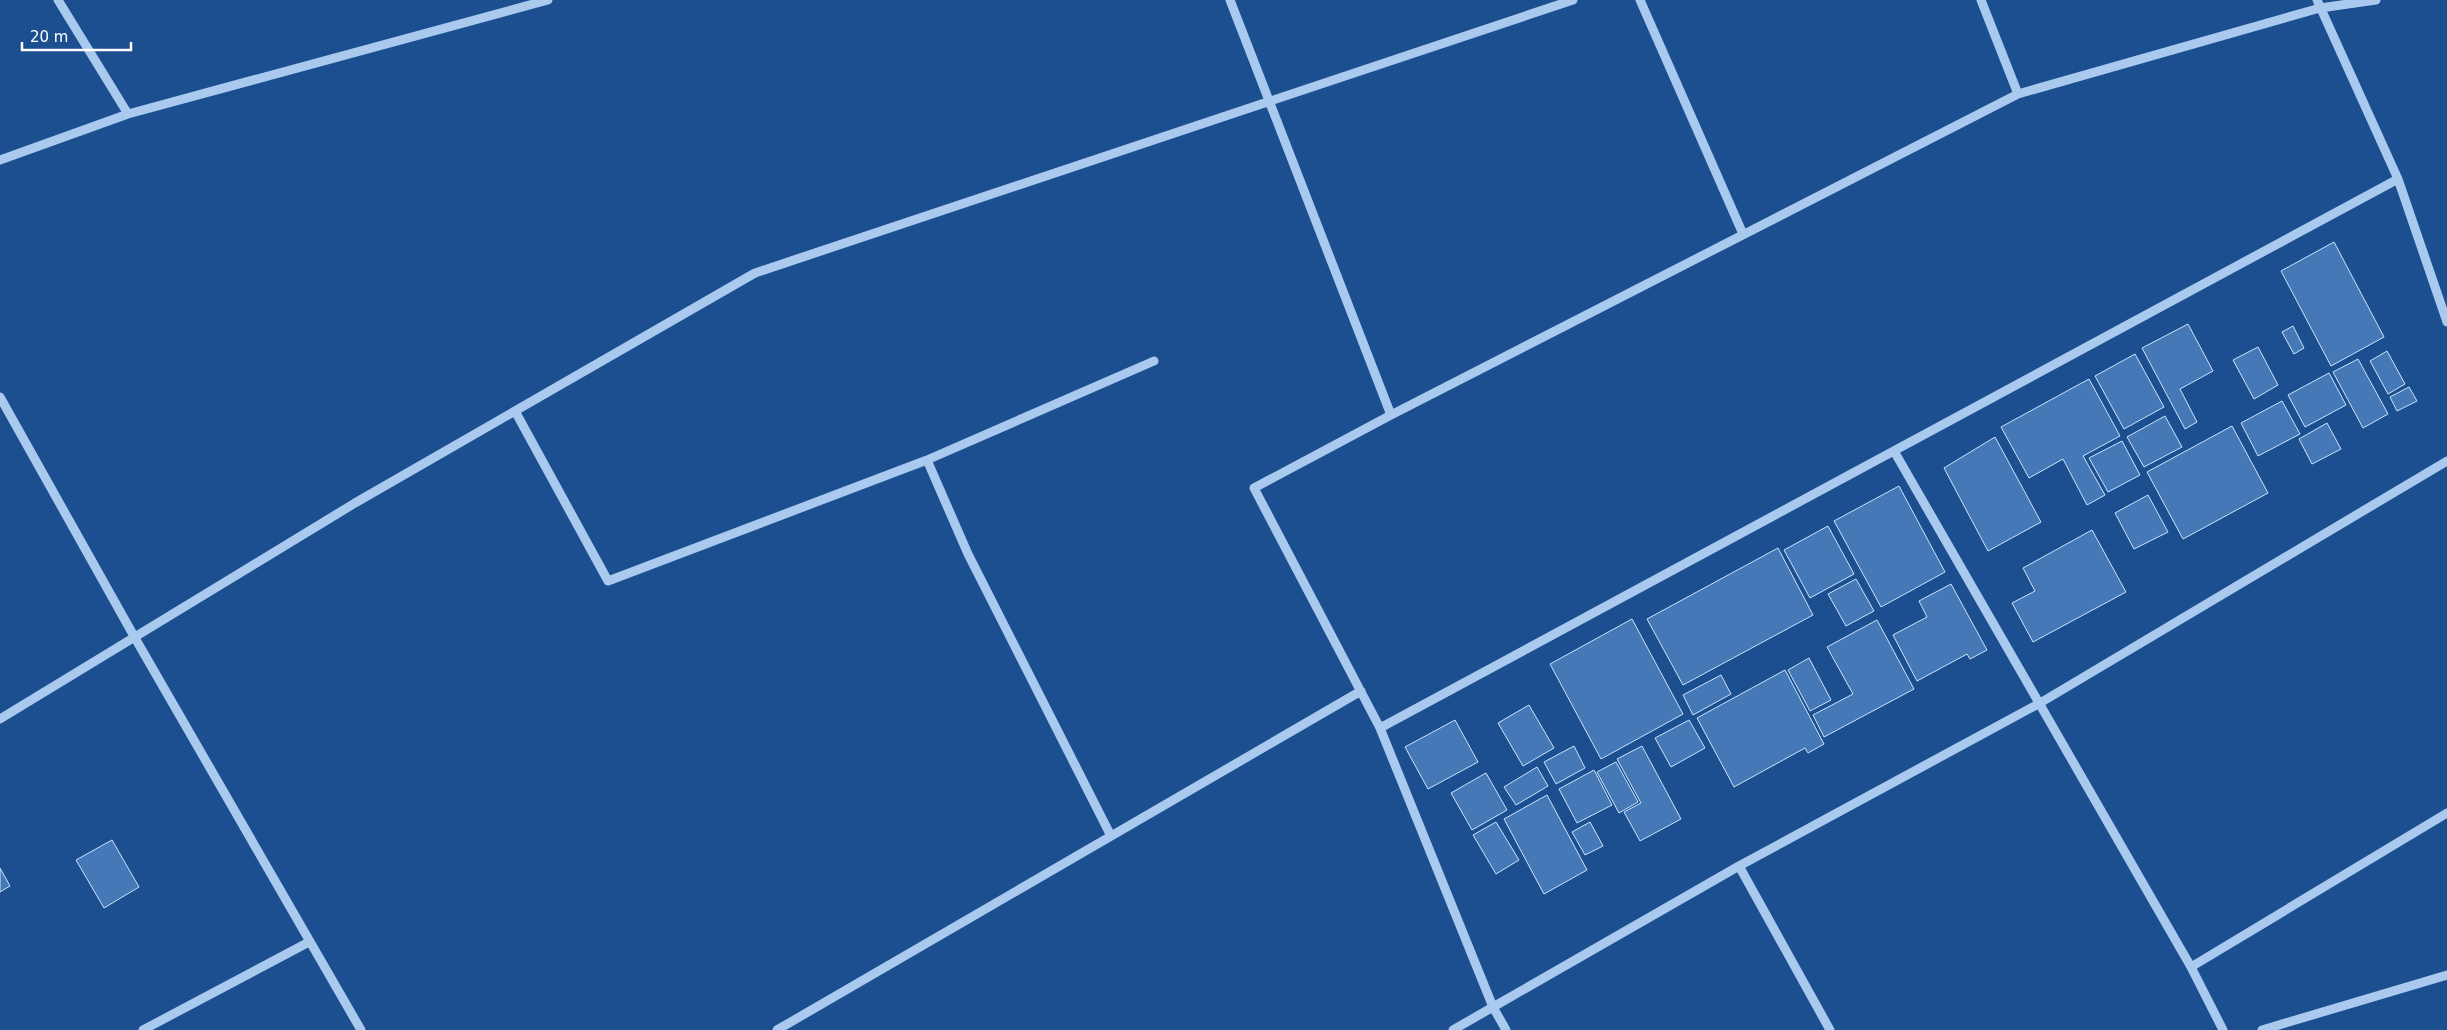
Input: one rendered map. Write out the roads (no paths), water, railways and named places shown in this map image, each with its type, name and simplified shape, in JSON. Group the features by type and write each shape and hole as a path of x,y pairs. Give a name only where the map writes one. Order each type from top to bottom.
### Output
{"street":[{"path":"58,0 128,114"},
{"path":"0,160 128,114 548,0"},
{"path":"1230,0 1391,415"},
{"path":"0,719 355,503 755,273 1573,0"},
{"path":"1640,0 1743,234"},
{"path":"1981,0 2018,94"},
{"path":"1506,1030 1493,1007 1380,728 1254,488 1391,415 2018,94 2318,4 2376,0"},
{"path":"2318,4 2398,179 2447,322"},
{"path":"1380,728 2398,179"},
{"path":"515,411 608,581 927,460 1154,361"},
{"path":"0,397 135,638 361,1030"},
{"path":"1894,451 2191,967 2223,1030"},
{"path":"927,460 968,554 1110,836"},
{"path":"1453,1030 1739,866 2040,702 2447,461"},
{"path":"778,1030 1361,691"},
{"path":"2191,967 2447,813"},
{"path":"1739,866 1830,1030"},
{"path":"143,1030 309,942"},
{"path":"2262,1030 2447,975"}]}
